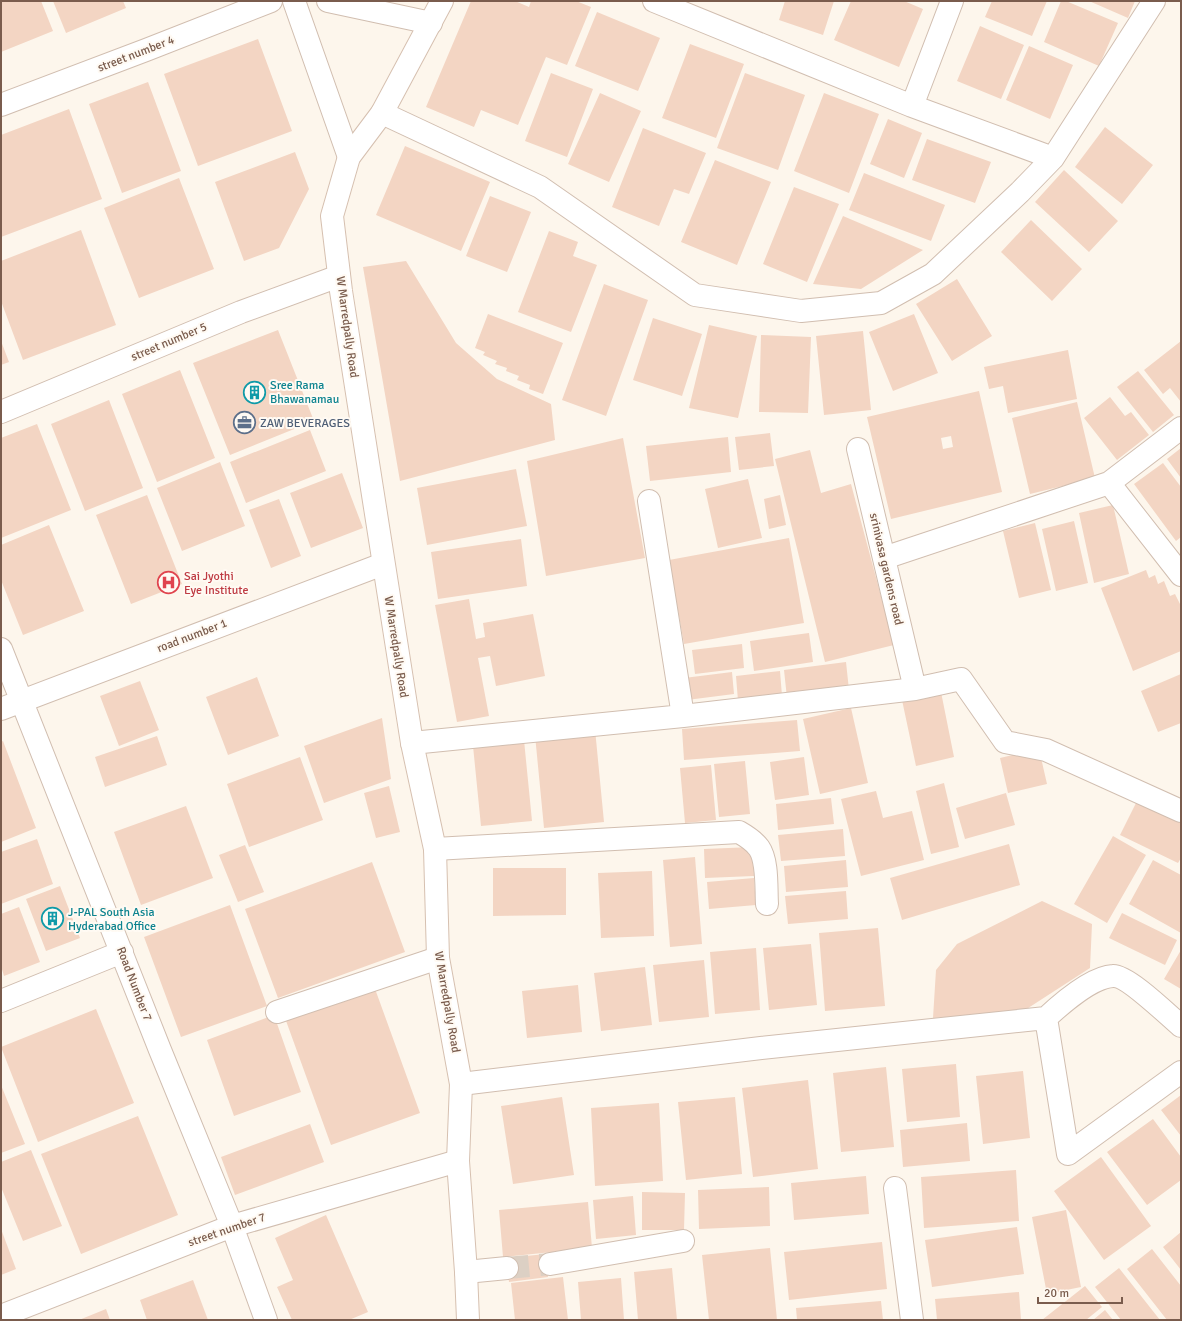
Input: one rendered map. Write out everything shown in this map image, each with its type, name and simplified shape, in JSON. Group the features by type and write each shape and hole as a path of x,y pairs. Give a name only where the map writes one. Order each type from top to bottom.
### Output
{"street":[{"name":"street number 4","path":"1,105 271,1"},
{"path":"294,1 349,157"},
{"path":"328,1 431,23"},
{"name":"W Marredpally Road","path":"442,1 382,113 349,157 332,216 339,276 412,743 435,849 438,958 461,1084 458,1162 468,1320"},
{"path":"654,1 912,106 1053,158"},
{"path":"912,106 952,1"},
{"path":"382,113 540,187 695,295 801,311 881,304 933,274 1020,192 1053,158 1154,1"},
{"name":"street number 5","path":"1,412 241,312 339,276"},
{"path":"884,558 1108,483 1181,428"},
{"name":"srinivasa gardens road","path":"858,449 915,689"},
{"path":"1108,483 1181,576"},
{"path":"649,501 683,716"},
{"name":"road number 1","path":"1,709 383,564"},
{"name":"Road Number 7","path":"1,649 160,1050 232,1226 266,1320"},
{"path":"412,743 683,716 915,689 961,679 1005,742 1046,750 1181,811"},
{"path":"435,849 739,832 759,847 764,857 767,904"},
{"path":"1,1001 122,952"},
{"path":"277,1012 438,958"},
{"path":"461,1084 761,1048 1046,1018 1064,1001 1090,984 1097,980 1113,976 1129,982 1181,1026"},
{"path":"1046,1018 1068,1154 1181,1072"},
{"name":"street number 7","path":"1,1316 232,1226 458,1162"},
{"path":"895,1188 912,1320"},
{"path":"550,1264 683,1241"},
{"path":"466,1272 507,1268"}],"building":[{"path":"1,1 41,1 53,31 1,52"},
{"path":"53,1 123,1 126,8 66,33"},
{"path":"471,1 515,1 529,7 531,1 576,1 591,7 567,65 546,57 518,125 481,110 474,127 426,107"},
{"path":"785,1 834,1 823,35 779,20"},
{"path":"851,1 904,1 923,9 899,67 834,40"},
{"path":"992,1 1047,1 1032,36 985,17"},
{"path":"1061,1 1066,1 1118,23 1099,66 1044,42"},
{"path":"1089,1 1135,1 1128,18"},
{"path":"597,12 660,38 638,91 575,66"},
{"path":"980,26 1024,45 1001,99 957,81"},
{"path":"258,39 292,131 198,166 164,74"},
{"path":"690,44 744,64 716,138 662,118"},
{"path":"1029,46 1073,65 1050,119 1006,100"},
{"path":"551,73 593,89 567,157 525,141"},
{"path":"745,73 805,95 778,170 717,148"},
{"path":"148,82 181,171 122,193 89,104"},
{"path":"600,93 641,111 609,182 568,164"},
{"path":"824,93 879,114 849,193 794,171"},
{"path":"69,109 102,199 1,237 1,135"},
{"path":"888,119 922,133 904,178 870,164"},
{"path":"1105,127 1153,165 1122,204 1075,167"},
{"path":"643,128 706,153 689,194 674,189 659,226 612,207"},
{"path":"927,139 991,162 975,203 912,180"},
{"path":"405,146 490,182 461,251 376,215"},
{"path":"295,152 309,189 279,248 244,261 215,182"},
{"path":"715,160 771,182 737,265 681,242"},
{"path":"1064,170 1118,221 1089,252 1035,202"},
{"path":"864,173 945,205 931,241 849,210"},
{"path":"179,178 214,269 139,298 104,208"},
{"path":"794,187 839,204 807,282 763,264"},
{"path":"490,196 531,212 507,272 466,256"},
{"path":"843,216 923,250 861,289 813,284"},
{"path":"1031,220 1082,269 1052,301 1001,252"},
{"path":"81,230 116,325 23,360 1,301 1,261"},
{"path":"549,231 578,242 573,256 597,265 571,332 518,312"},
{"path":"406,261 456,343 497,379 551,404 555,440 400,481 363,267"},
{"path":"957,279 992,336 952,361 916,304"},
{"path":"604,284 648,300 606,416 562,400"},
{"path":"488,314 563,343 543,394 529,389 530,385 517,380 519,376 506,371 507,368 495,364 497,361 483,355 485,352 475,348"},
{"path":"914,314 938,373 893,391 869,332"},
{"path":"653,318 702,334 682,396 633,380"},
{"path":"709,325 757,336 738,418 689,408"},
{"name":"Sree Rama Bhawanamau","path":"278,330 314,421 230,455 193,363"},
{"path":"863,331 871,410 824,415 816,336"},
{"path":"761,335 811,337 808,413 759,412"},
{"path":"1,341 9,362 1,365"},
{"path":"1181,341 1181,402 1170,388 1163,394 1144,370"},
{"path":"1068,350 1077,399 1008,413 1003,386 989,389 984,367"},
{"path":"180,370 215,458 157,482 122,394"},
{"path":"1138,371 1174,415 1153,432 1117,387"},
{"path":"979,391 1002,492 891,519 867,417","holes":["951,436 953,447 943,449 941,438"]},
{"path":"1110,397 1125,416 1131,412 1149,435 1117,460 1084,418"},
{"path":"109,400 143,488 85,511 51,424"},
{"path":"1077,402 1095,478 1030,494 1012,418"},
{"path":"37,424 71,510 1,538 1,438"},
{"path":"310,430 326,471 246,503 230,462"},
{"path":"770,433 774,466 739,470 735,437"},
{"path":"728,437 731,472 650,481 646,446"},
{"path":"623,438 645,558 546,576 527,461"},
{"path":"1181,448 1181,478 1167,459"},
{"path":"810,450 821,493 851,484 894,645 825,662 775,459"},
{"path":"220,462 245,526 182,551 157,488"},
{"path":"1163,463 1181,487 1181,537 1176,541 1134,484"},
{"path":"516,469 527,526 427,545 417,488"},
{"path":"342,473 363,528 311,548 290,493"},
{"path":"748,479 762,538 718,548 705,489"},
{"path":"147,495 182,584 131,604 96,515"},
{"path":"780,495 786,525 769,529 764,499"},
{"path":"279,499 301,556 271,568 249,510"},
{"path":"1113,505 1129,574 1094,583 1079,513"},
{"path":"1074,521 1088,583 1056,591 1042,529"},
{"path":"1035,523 1051,590 1019,598 1003,531"},
{"path":"49,525 84,611 23,635 1,580 1,545"},
{"path":"789,538 804,623 684,644 669,560"},
{"path":"521,539 527,586 438,599 431,552"},
{"path":"1146,570 1149,578 1155,575 1158,584 1164,581 1170,596 1175,594 1181,606 1181,651 1133,671 1101,588"},
{"path":"469,599 476,639 485,637 483,623 533,614 545,676 496,686 490,656 478,658 489,716 457,722 435,605"},
{"path":"809,633 813,662 754,671 750,641"},
{"path":"742,644 744,668 695,674 692,650"},
{"path":"846,662 849,690 787,698 784,670"},
{"path":"780,671 782,696 738,701 736,676"},
{"path":"732,672 734,694 687,700 684,678"},
{"path":"1181,674 1181,723 1158,732 1141,691"},
{"path":"257,677 279,736 228,755 206,697"},
{"path":"140,681 159,730 119,746 100,696"},
{"path":"941,692 954,757 916,766 902,700"},
{"path":"851,708 868,783 820,794 803,719"},
{"path":"382,718 391,779 324,803 304,746"},
{"path":"797,720 800,751 684,760 682,729"},
{"path":"595,729 604,822 544,828 535,735"},
{"path":"157,736 167,765 105,787 95,757"},
{"path":"524,740 532,821 481,826 473,746"},
{"path":"3,741 36,828 1,842 1,742"},
{"path":"1039,749 1047,784 1008,793 1000,758"},
{"path":"300,757 323,820 249,847 227,784"},
{"path":"804,757 809,795 775,800 770,762"},
{"path":"745,761 750,814 719,817 714,764"},
{"path":"711,765 716,820 685,823 680,768"},
{"path":"944,783 959,847 931,854 916,791"},
{"path":"389,786 400,832 376,838 364,793"},
{"path":"876,791 883,818 912,811 924,860 861,876 841,799"},
{"path":"1006,793 1015,825 965,839 956,808"},
{"path":"1139,797 1181,817 1181,858 1178,863 1120,835"},
{"path":"831,798 834,824 778,830 776,804"},
{"path":"186,806 213,878 141,905 114,832"},
{"path":"843,829 845,856 781,861 778,835"},
{"path":"1113,836 1146,855 1107,923 1074,904"},
{"path":"37,839 53,884 1,904 1,852"},
{"path":"1009,844 1020,885 902,920 890,878"},
{"path":"245,845 264,892 238,902 219,855"},
{"path":"753,847 754,876 705,878 704,849"},
{"path":"695,857 702,944 670,947 663,860"},
{"path":"846,860 848,887 786,892 784,866"},
{"path":"1153,860 1181,875 1181,933 1129,904"},
{"path":"372,862 405,952 278,998 245,909"},
{"path":"493,868 566,868 566,915 493,916"},
{"path":"652,871 654,936 601,938 598,873"},
{"path":"754,878 756,905 709,909 707,882"},
{"name":"J-PAL South Asia Hyderabad Office","path":"60,886 80,938 46,951 26,899"},
{"path":"846,891 848,919 788,924 785,896"},
{"path":"1042,901 1092,924 1090,968 1022,1012 933,1018 936,970 957,944"},
{"path":"230,905 267,1006 181,1037 144,937"},
{"path":"19,907 40,962 4,976 1,966 1,914"},
{"path":"1122,913 1177,940 1165,965 1109,938"},
{"path":"878,928 885,1006 825,1011 819,933"},
{"path":"811,944 817,1005 769,1010 763,948"},
{"path":"756,948 760,1010 715,1014 710,952"},
{"path":"1181,950 1181,989 1164,979"},
{"path":"704,960 709,1017 659,1022 653,965"},
{"path":"645,967 652,1025 601,1031 594,973"},
{"path":"578,985 582,1032 527,1038 522,991"},
{"path":"374,986 420,1113 331,1145 285,1018"},
{"path":"96,1009 134,1103 38,1142 1,1047"},
{"path":"274,1015 301,1092 234,1116 207,1040"},
{"path":"956,1064 960,1117 907,1122 902,1069"},
{"path":"886,1067 894,1147 841,1152 833,1073"},
{"path":"1023,1071 1030,1138 983,1144 976,1076"},
{"path":"808,1080 818,1169 753,1177 742,1088"},
{"path":"1,1085 25,1144 1,1153"},
{"path":"1181,1095 1181,1136 1161,1110"},
{"path":"562,1097 574,1175 513,1184 501,1106"},
{"path":"735,1097 742,1174 686,1180 678,1102"},
{"path":"659,1103 663,1181 595,1186 591,1108"},
{"path":"138,1116 178,1215 81,1254 41,1154"},
{"path":"1153,1119 1181,1157 1181,1180 1147,1205 1107,1152"},
{"path":"967,1123 970,1161 903,1167 900,1130"},
{"path":"310,1124 324,1162 235,1195 221,1157"},
{"path":"31,1150 62,1226 23,1241 1,1187 1,1162"},
{"path":"1101,1157 1151,1226 1104,1260 1054,1191"},
{"path":"1016,1170 1019,1221 924,1228 921,1177"},
{"path":"866,1176 869,1214 794,1220 791,1183"},
{"path":"769,1187 770,1226 699,1229 698,1190"},
{"path":"642,1192 685,1193 684,1230 642,1230"},
{"path":"633,1196 636,1235 596,1239 593,1200"},
{"path":"588,1202 592,1248 503,1257 499,1210"},
{"path":"1066,1210 1081,1287 1047,1294 1032,1217"},
{"path":"326,1215 368,1312 349,1320 292,1320 277,1287 293,1280 275,1238"},
{"path":"1017,1227 1024,1274 932,1287 925,1240"},
{"path":"1,1229 16,1269 1,1275"},
{"path":"1181,1232 1181,1270 1163,1247"},
{"path":"882,1242 887,1289 789,1300 784,1252"},
{"path":"770,1248 777,1320 709,1320 702,1255"},
{"path":"1152,1249 1181,1286 1180,1320 1167,1320 1127,1269"},
{"path":"546,1254 548,1277 509,1282 506,1258"},
{"path":"672,1268 677,1320 638,1320 634,1272"},
{"path":"1119,1268 1160,1320 1121,1320 1095,1287"},
{"path":"563,1277 568,1320 515,1320 511,1283"},
{"path":"621,1278 624,1320 581,1320 578,1282"},
{"path":"193,1280 208,1320 147,1320 140,1300"},
{"path":"1085,1286 1102,1307 1086,1320 1042,1320"},
{"path":"1019,1292 1021,1320 937,1320 935,1299"},
{"path":"881,1301 883,1320 797,1320 796,1308"},
{"path":"106,1309 110,1320 79,1320"},
{"path":"1105,1310 1113,1320 1093,1320"}],"tunnel":[{"path":"507,1268 550,1264"}],"place":[{"name":"Sree Rama Bhawanamau","path":"254,392"},
{"name":"ZAW BEVERAGES","path":"244,423"},
{"name":"Sai Jyothi Eye Institute","path":"169,583"},
{"name":"J-PAL South Asia Hyderabad Office","path":"53,919"}]}
